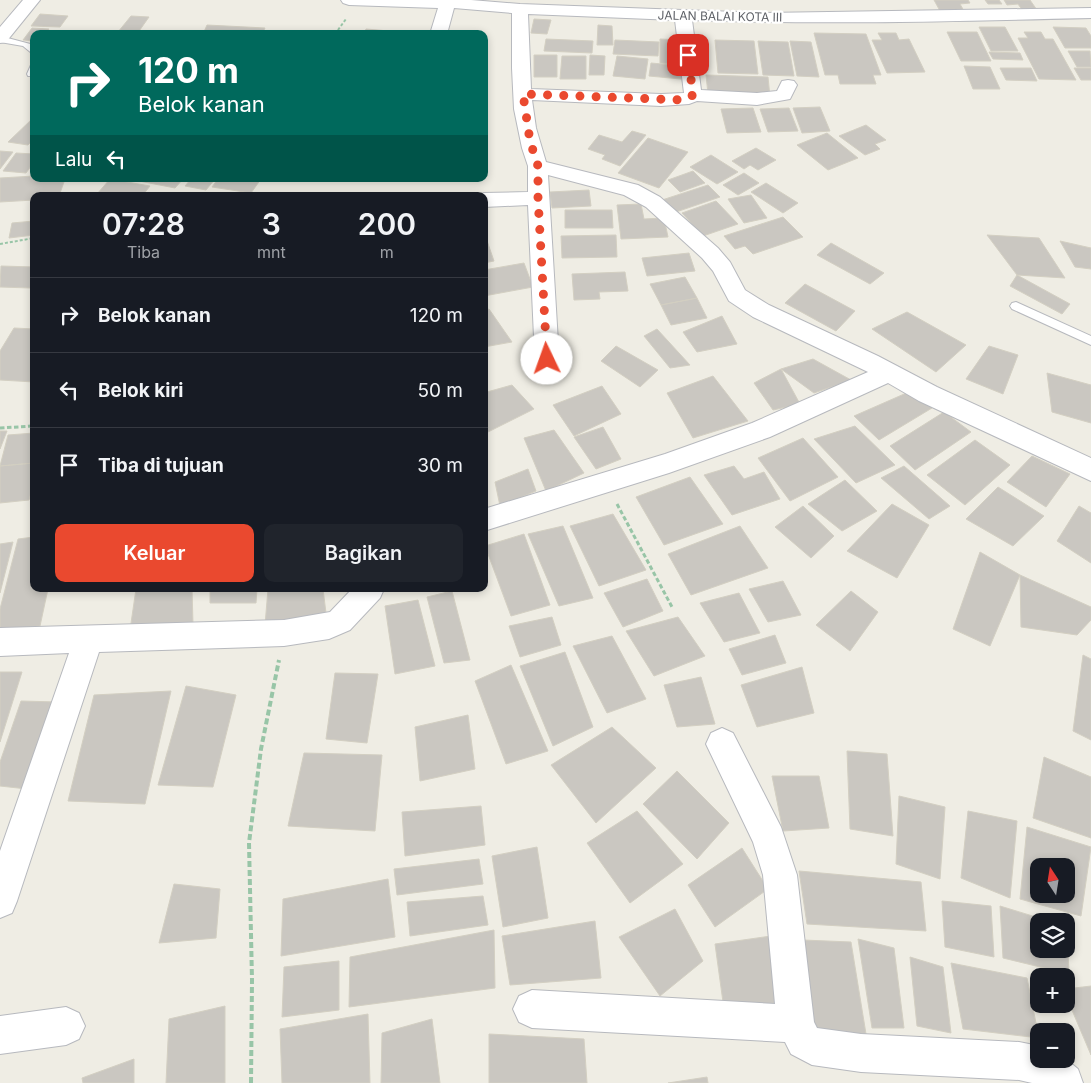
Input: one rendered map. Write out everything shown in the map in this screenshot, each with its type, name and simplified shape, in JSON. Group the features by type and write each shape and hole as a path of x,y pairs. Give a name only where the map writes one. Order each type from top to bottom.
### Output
{"street":[{"path":"0,39 32,0"},
{"name":"JALAN BALAI KOTA III","path":"349,0 448,3 520,9 683,16 863,18 1091,13"},
{"path":"439,30 448,3"},
{"path":"520,9 523,94 530,141 538,166 547,359"},
{"path":"683,16 693,95"},
{"path":"523,94 661,100 684,100 693,95 764,99 784,95 788,85"},
{"path":"538,166 631,190 653,202 722,267 737,295 743,300 761,311 890,372 928,394 1056,452 1091,470"},
{"path":"488,200 538,198"},
{"path":"488,519 605,481 669,463 761,430 890,372"},
{"path":"0,642 284,633 329,626 340,621 367,592"},
{"path":"0,901 88,638"},
{"path":"722,744 769,839 780,875 796,1024 804,1041 812,1046 861,1053 1019,1061 1047,1067 1064,1083"},
{"path":"532,1009 796,1024"},
{"path":"0,1035 66,1026"}],"lane":[{"path":"0,39 30,47"},
{"path":"1016,306 1091,341"}],"path":[{"path":"0,244 30,239"},
{"path":"0,428 30,426"},
{"path":"605,481 672,607"},
{"path":"251,1083 250,843 261,749 284,633"}],"building":[{"path":"934,0 968,0 970,3 960,4 964,11 940,11"},
{"path":"985,0 999,0 1002,4 988,4"},
{"path":"1004,0 1030,0 1037,10 1023,11 1018,4 1007,5"},
{"path":"40,14 68,16 60,27 31,26"},
{"path":"131,16 149,17 140,30 120,30"},
{"path":"534,19 551,20 547,34 531,33"},
{"path":"207,25 265,28 264,30 205,30"},
{"path":"598,25 612,26 613,45 597,45"},
{"path":"979,27 1005,27 1018,51 991,51"},
{"path":"1053,27 1086,28 1091,36 1091,48 1065,48"},
{"path":"32,28 49,29 48,30 30,30"},
{"path":"30,31 30,41 23,40"},
{"path":"947,32 977,32 991,61 961,61"},
{"path":"1024,32 1041,32 1045,39 1053,39 1076,80 1039,79 1018,38 1028,38"},
{"path":"814,33 866,34 881,75 873,75 876,84 840,84 838,75 825,75"},
{"path":"878,33 896,33 899,40 909,39 925,72 887,73 872,40 882,40"},
{"path":"546,39 593,41 592,53 544,51"},
{"path":"660,39 682,40 683,64 660,63"},
{"path":"615,40 659,42 658,56 613,54"},
{"path":"715,40 754,41 758,74 718,73"},
{"path":"758,41 788,42 794,76 763,75"},
{"path":"790,41 811,42 819,77 797,76"},
{"path":"1068,51 1090,51 1091,67 1077,67"},
{"path":"989,52 1020,53 1023,60 993,59"},
{"path":"534,55 557,55 557,77 534,77"},
{"path":"590,55 605,56 604,75 589,75"},
{"path":"562,56 586,56 586,79 560,79"},
{"path":"617,56 648,59 645,79 613,76"},
{"path":"651,63 683,66 681,79 649,76"},
{"path":"964,66 990,67 1000,89 973,89"},
{"path":"1000,68 1031,68 1037,81 1006,80"},
{"path":"1074,68 1091,68 1091,80 1081,80"},
{"path":"706,75 768,77 770,97 708,94"},
{"path":"820,107 830,131 802,133 793,108"},
{"path":"753,108 761,132 727,133 721,109"},
{"path":"789,108 798,131 768,132 760,109"},
{"path":"30,121 30,143 28,145 8,142"},
{"path":"866,125 886,140 875,144 880,149 865,155 839,136"},
{"path":"632,131 646,135 620,166 602,159 605,155 588,149 599,135 622,142"},
{"path":"827,133 858,158 828,170 797,145"},
{"path":"648,138 688,152 659,188 618,173"},
{"path":"756,148 776,160 758,170 750,165 744,169 732,161"},
{"path":"0,151 13,152 0,169"},
{"path":"16,153 30,154 30,168 26,173 3,171"},
{"path":"711,155 738,172 717,184 690,167"},
{"path":"693,171 705,183 680,192 668,180"},
{"path":"744,173 759,183 738,195 723,185"},
{"path":"30,176 30,182 64,182 60,192 30,192 30,200 0,202 0,178"},
{"path":"107,182 127,182 150,186 145,192 99,192"},
{"path":"144,182 180,182 175,188"},
{"path":"188,182 213,182 206,190 185,186"},
{"path":"216,182 259,182 252,192 212,187"},
{"path":"766,183 798,203 783,213 751,192"},
{"path":"708,185 720,197 673,213 662,200"},
{"path":"589,190 591,206 552,208 550,192"},
{"path":"751,195 767,218 744,223 728,199"},
{"path":"716,201 738,224 703,236 682,213"},
{"path":"641,204 644,219 664,218 668,237 621,239 617,205"},
{"path":"565,210 612,210 613,228 565,228"},
{"path":"783,217 803,237 753,254 745,246 735,249 724,236"},
{"path":"30,221 30,235 9,238 12,223"},
{"path":"616,235 617,257 562,258 561,236"},
{"path":"987,235 1039,238 1065,278 1017,275"},
{"path":"1060,241 1091,248 1091,269 1075,267"},
{"path":"831,243 884,273 870,284 817,255"},
{"path":"488,244 494,261 488,262"},
{"path":"689,253 695,271 647,276 642,258"},
{"path":"524,263 533,287 488,295 488,269"},
{"path":"1,266 30,267 30,288 0,287"},
{"path":"625,272 628,291 599,292 600,299 574,300 572,274"},
{"path":"1017,275 1070,304 1062,314 1010,286"},
{"path":"685,277 697,298 661,305 650,284"},
{"path":"805,284 855,311 836,331 785,303"},
{"path":"697,298 707,318 671,325 661,305"},
{"path":"489,309 512,342 488,346"},
{"path":"907,312 966,345 936,372 872,329"},
{"path":"722,316 737,344 697,352 683,332"},
{"path":"14,328 30,329 30,382 0,380 0,351"},
{"path":"657,329 690,365 670,368 644,336"},
{"path":"616,346 658,370 640,387 601,361"},
{"path":"989,346 1018,355 1003,394 966,379"},
{"path":"813,359 851,380 814,393 781,369"},
{"path":"781,369 800,404 773,410 754,383"},
{"path":"1047,373 1091,385 1091,423 1052,412"},
{"path":"713,376 748,421 693,438 667,393"},
{"path":"512,385 534,409 488,432 488,392"},
{"path":"602,386 621,414 574,436 553,405"},
{"path":"911,391 932,408 879,440 854,416"},
{"path":"944,412 971,432 915,470 890,446"},
{"path":"855,426 895,465 856,483 814,439"},
{"path":"603,427 621,459 596,469 574,437"},
{"path":"554,430 584,473 546,491 524,438"},
{"path":"0,431 7,431 0,449"},
{"path":"30,433 30,463 0,466 8,435"},
{"path":"803,438 838,477 790,501 758,458"},
{"path":"975,440 1010,465 965,505 927,475"},
{"path":"1032,456 1070,474 1046,507 1007,482"},
{"path":"30,463 29,500 0,503 0,466"},
{"path":"734,466 744,479 764,472 780,499 732,515 704,475"},
{"path":"904,466 950,506 929,519 881,478"},
{"path":"528,469 536,491 500,506 495,482"},
{"path":"690,477 723,524 664,545 636,497"},
{"path":"845,480 877,511 842,531 808,504"},
{"path":"998,487 1044,516 1013,546 966,519"},
{"path":"892,504 929,525 897,578 847,551"},
{"path":"803,506 834,536 811,558 775,527"},
{"path":"1079,506 1091,513 1091,563 1057,541"},
{"path":"613,514 646,570 599,586 570,526"},
{"path":"563,526 593,598 559,606 528,534"},
{"path":"740,526 768,568 691,595 668,554"},
{"path":"524,534 550,605 511,616 488,554 488,545"},
{"path":"30,538 30,592 47,592 40,626 0,630 0,609 18,539"},
{"path":"13,542 0,593 0,544"},
{"path":"980,552 1020,575 990,646 953,629"},
{"path":"1020,575 1091,607 1091,620 1077,635 1021,627"},
{"path":"647,579 663,611 623,627 604,593"},
{"path":"783,581 801,615 768,622 749,589"},
{"path":"851,591 878,612 850,651 816,625"},
{"path":"136,592 192,592 193,624 130,630"},
{"path":"210,592 257,592 256,603 210,603"},
{"path":"268,592 323,592 327,621 265,625"},
{"path":"452,592 470,660 444,663 427,597"},
{"path":"739,593 760,633 724,642 700,603"},
{"path":"418,600 435,666 395,674 385,606"},
{"path":"552,617 561,645 520,657 509,626"},
{"path":"678,617 705,656 654,676 626,631"},
{"path":"775,635 786,663 742,675 729,649"},
{"path":"612,636 646,699 607,713 573,646"},
{"path":"565,652 593,727 553,746 520,666"},
{"path":"1083,655 1091,659 1091,740 1073,731"},
{"path":"511,665 548,751 506,764 475,681"},
{"path":"802,667 814,713 757,727 741,685"},
{"path":"0,672 22,672 0,742"},
{"path":"335,673 378,674 367,743 326,739"},
{"path":"701,677 715,724 677,727 664,685"},
{"path":"186,686 236,695 213,787 158,785"},
{"path":"171,691 145,804 68,801 94,695"},
{"path":"21,701 57,702 27,789 0,786 0,762"},
{"path":"468,715 475,769 420,781 415,727"},
{"path":"612,727 656,768 596,823 551,765"},
{"path":"847,751 887,754 893,836 850,829"},
{"path":"304,753 382,755 375,831 288,826"},
{"path":"1044,757 1091,777 1091,838 1033,818"},
{"path":"677,771 729,823 697,859 643,804"},
{"path":"772,776 819,776 829,828 783,831"},
{"path":"899,796 945,807 940,879 896,864"},
{"path":"481,806 485,845 405,856 402,812"},
{"path":"637,811 683,864 630,903 587,843"},
{"path":"968,811 1017,821 1010,898 961,878"},
{"path":"1027,827 1091,847 1081,916 1034,903 1075,903 1075,858 1030,858 1030,902 1020,899"},
{"path":"537,847 548,918 503,927 492,856"},
{"path":"742,848 768,889 715,927 688,885"},
{"path":"479,859 483,884 397,895 394,869"},
{"path":"799,871 921,882 926,931 807,924"},
{"path":"388,879 395,937 281,956 283,899"},
{"path":"174,884 220,889 216,938 159,943"},
{"path":"483,896 488,925 410,936 407,902"},
{"path":"942,901 991,906 994,957 945,947"},
{"path":"1000,906 1030,915 1030,958 1068,958 1069,968 1044,968 1003,958"},
{"path":"675,909 703,961 660,996 619,937"},
{"path":"595,921 601,978 510,985 502,936"},
{"path":"494,930 495,988 349,1007 350,957"},
{"path":"771,936 782,1024 726,1024 715,944"},
{"path":"858,939 894,948 904,1028 872,1028"},
{"path":"803,940 851,942 867,1040 813,1036"},
{"path":"910,957 943,967 951,1033 917,1026"},
{"path":"339,961 339,1010 282,1017 284,967"},
{"path":"951,963 1027,978 1030,993 1030,1013 1034,1013 1036,1023 1030,1023 1030,1037 963,1029"},
{"path":"1091,986 1091,1055 1073,1013 1075,1013 1075,988"},
{"path":"225,1006 225,1083 166,1083 169,1019"},
{"path":"368,1014 370,1083 282,1083 280,1029"},
{"path":"432,1019 440,1083 381,1083 382,1033"},
{"path":"489,1034 584,1039 587,1083 489,1083"},
{"path":"134,1059 134,1083 83,1083 82,1078"},
{"path":"707,1077 708,1083 668,1083"}],"route":[{"path":"547,359 538,166 530,141 523,94 684,100 693,95 688,55"}]}
